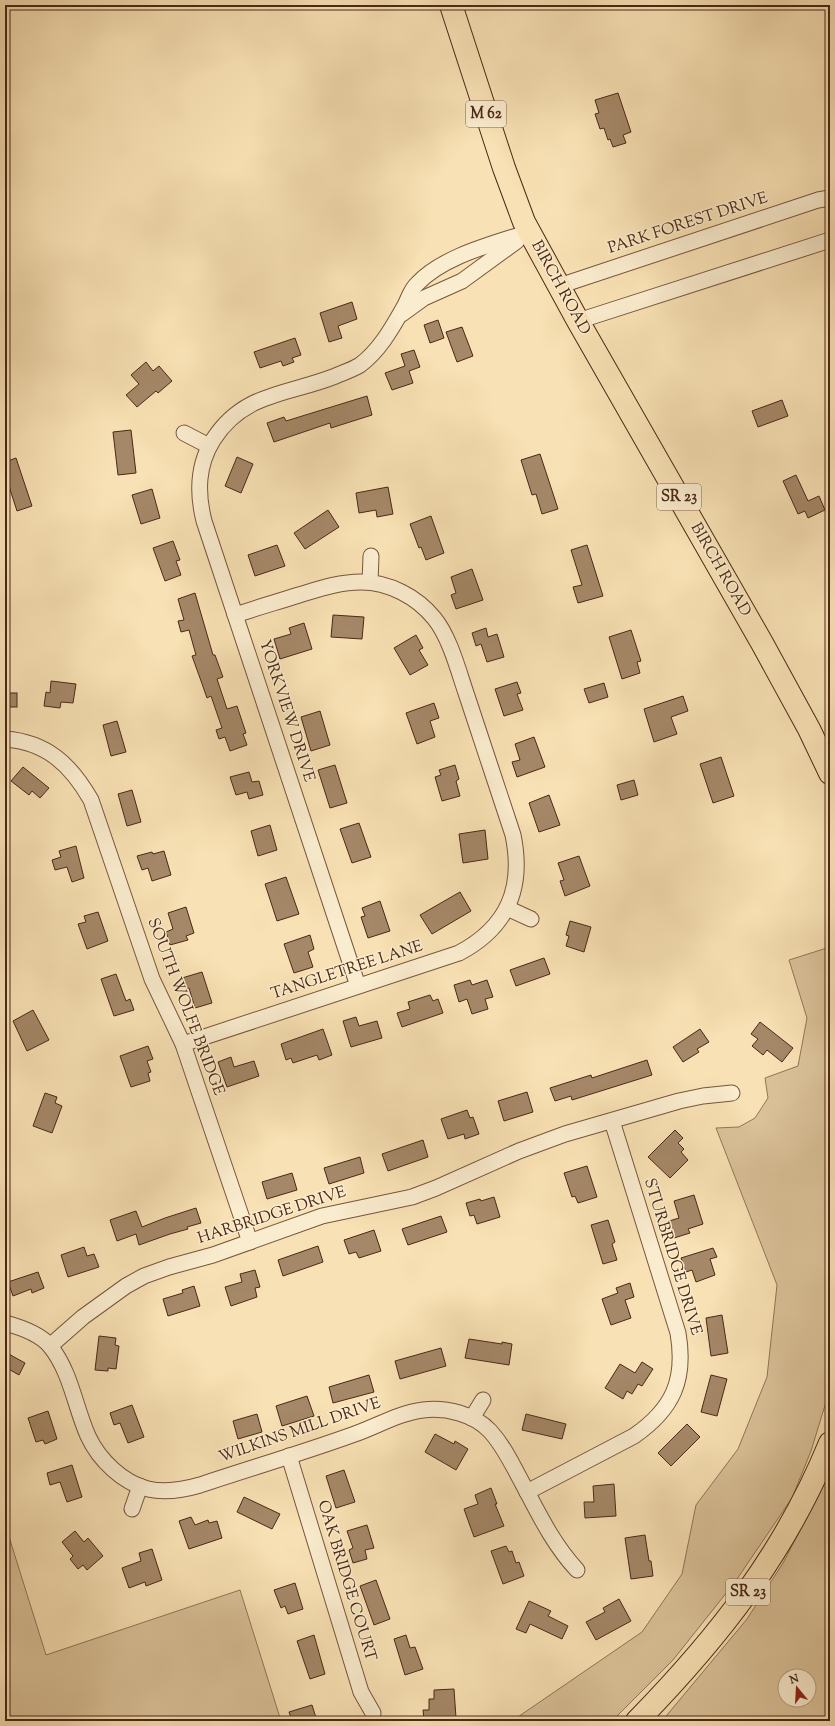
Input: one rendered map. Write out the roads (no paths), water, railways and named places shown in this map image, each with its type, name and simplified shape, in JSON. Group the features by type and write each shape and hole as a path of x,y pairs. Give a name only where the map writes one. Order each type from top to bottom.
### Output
{"main road":[{"name":"M 62","path":"451,5 502,161 526,227"},
{"name":"BIRCH ROAD","path":"526,227 578,321 762,642 810,729 830,773"},
{"name":"SR 23","path":"637,1721 696,1659 720,1631 757,1581 812,1486 830,1443"}],"street":[{"name":"PARK FOREST DRIVE","path":"559,286 818,200 830,198"},
{"name":"YORKVIEW DRIVE","path":"358,986 204,521 199,503 199,479 209,446 224,424 238,411 257,400 327,379 359,365 371,356 382,342 399,316 416,284 450,261 526,227"},
{"path":"399,316 424,298 462,281 526,227"},
{"path":"578,321 830,240"},
{"path":"450,261 462,281"},
{"path":"184,434 209,446"},
{"path":"370,582 371,556"},
{"name":"TANGLETREE LANE","path":"183,1044 459,953 477,942 492,929 507,908 512,894 517,870 517,855 513,835 456,665 444,634 435,619 415,600 400,591 370,582 345,582 235,615"},
{"name":"SOUTH WOLFE BRIDGE","path":"5,739 35,745 55,756 72,771 91,800 152,979 183,1044 250,1242"},
{"path":"507,908 531,919"},
{"name":"HARBRIDGE DRIVE","path":"50,1346 102,1302 138,1279 169,1267 213,1255 322,1216 418,1195 519,1151 565,1134 679,1101 703,1096 732,1093"},
{"name":"STURBRIDGE DRIVE","path":"527,1492 634,1436 650,1425 661,1414 670,1400 677,1383 681,1365 681,1352 678,1333 612,1121"},
{"name":"WILKINS MILL DRIVE","path":"5,1322 22,1328 40,1338 50,1346 61,1363 88,1436 97,1452 124,1478 149,1489 170,1491 184,1489 354,1435 399,1415 424,1410 443,1409 472,1418 490,1431 508,1457 554,1543 577,1570"},
{"path":"472,1418 483,1400"},
{"name":"OAK BRIDGE COURT","path":"289,1456 361,1692 373,1714"},
{"path":"132,1509 140,1486"}]}
